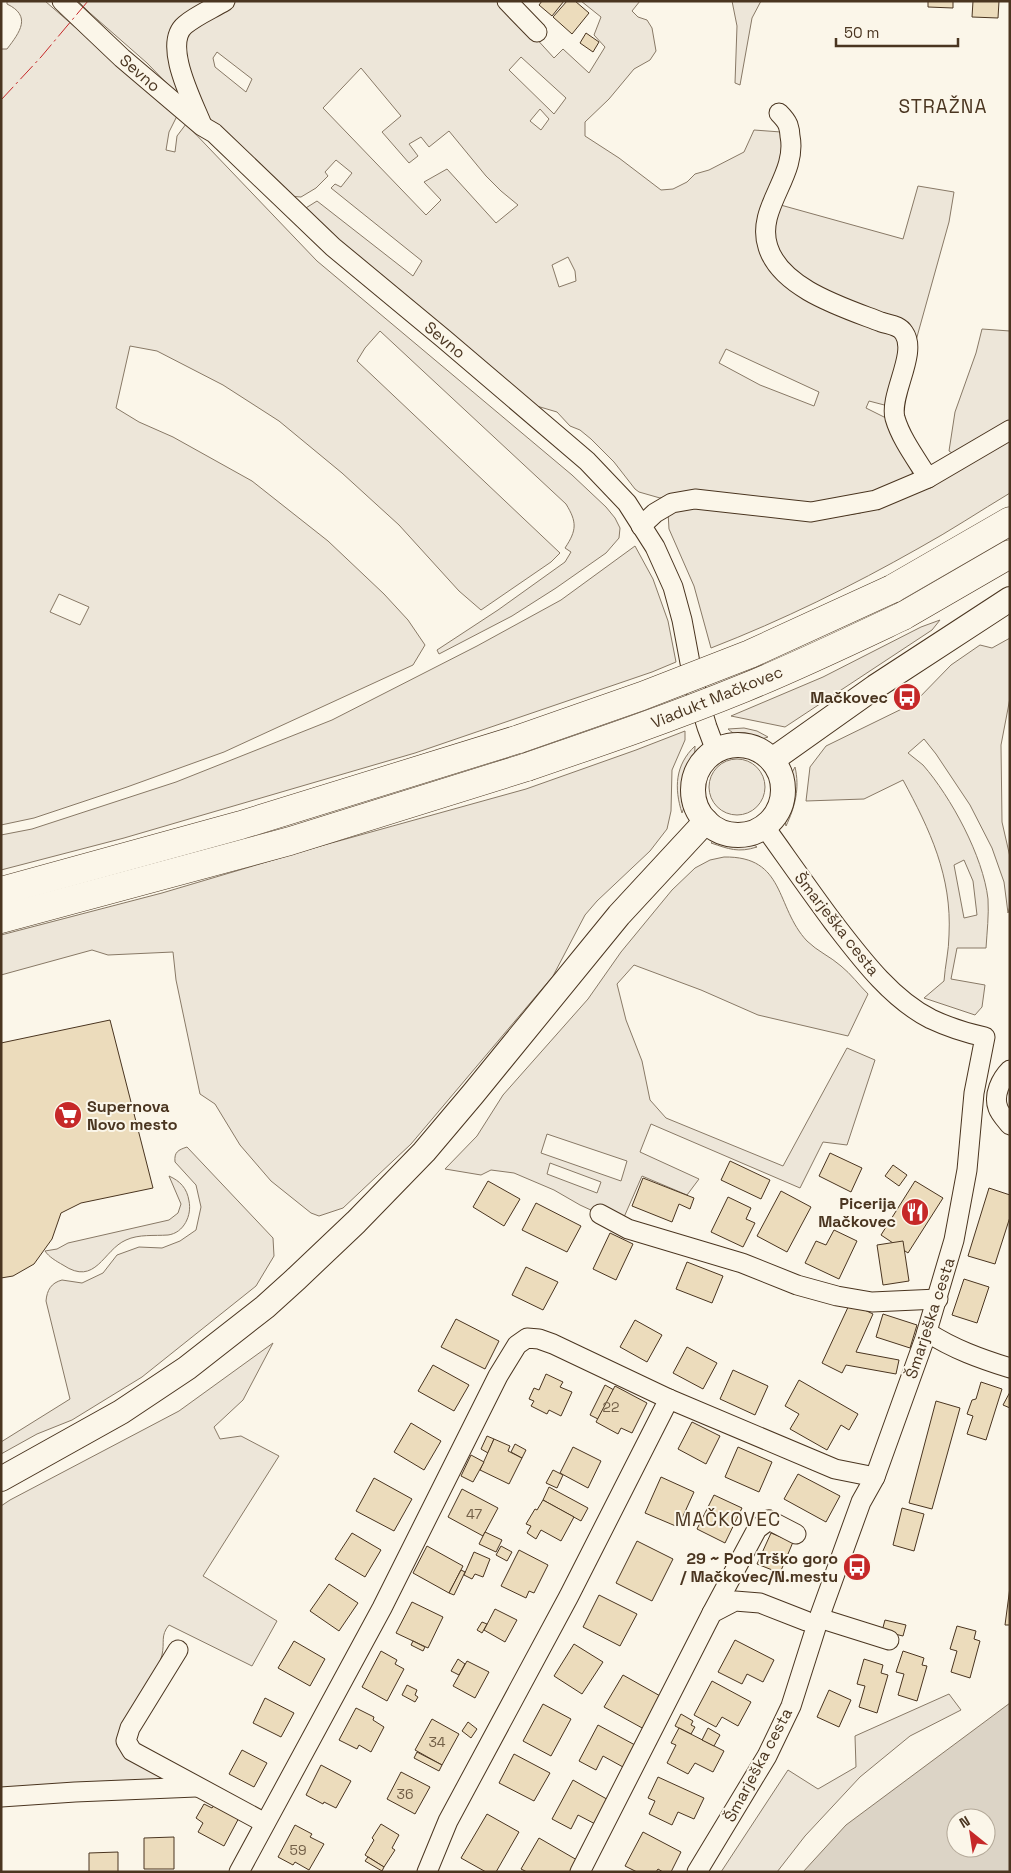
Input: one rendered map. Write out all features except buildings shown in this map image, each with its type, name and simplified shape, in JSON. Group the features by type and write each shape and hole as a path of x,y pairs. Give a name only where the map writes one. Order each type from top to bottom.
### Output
{"highway":[{"name":"Viadukt Mačkovec","path":"1,891 241,825 519,739 642,696 750,654 892,588 1010,521"},
{"name":"Viadukt Mačkovec","path":"1,918 281,843 527,767 636,729 744,688 831,651 903,616 1010,554"}],"main road":[{"path":"772,760 875,687 1010,599"},
{"path":"729,745 746,746 762,751 772,760 778,769 782,781 783,794 780,807 774,818 753,833 740,835 727,834 715,829 706,822 697,810 693,796 693,782 698,768 707,757 729,745"},
{"path":"1,1478 121,1412 187,1368 265,1307 297,1278 356,1222 424,1152 486,1079 618,915 706,822"}],"street":[{"name":"Sevno","path":"62,1 122,58 202,126 214,133 333,247 587,461 627,503 655,547 673,587 682,620 694,684 716,751"},
{"path":"202,126 178,59 176,46 178,35 184,25 225,1"},
{"path":"507,1 537,32"},
{"path":"779,112 788,125 793,147 789,167 765,226 768,248 778,268 790,279 819,296 884,323 897,326 905,334 908,345 895,406 895,418 928,478"},
{"path":"642,526 656,513 672,503 695,499 811,512 876,500 928,478 1010,430"},
{"name":"Šmarješka cesta","path":"697,1872 762,1764 791,1706 812,1620 861,1502 875,1477 927,1332 954,1240 964,1185 974,1093 985,1036 961,1032 929,1018 879,979 824,910 764,826"},
{"path":"1010,1070 1003,1077 996,1097 998,1109 1010,1125"},
{"path":"600,1214 628,1229 742,1264 797,1285 837,1296 872,1302 938,1299"},
{"path":"927,1332 946,1344 1010,1368"},
{"path":"239,1872 382,1608 498,1376 517,1345 527,1338 546,1341 669,1399 835,1469 875,1477"},
{"path":"427,1872 448,1821 569,1596 669,1399"},
{"path":"580,1872 757,1529 769,1520 796,1534"},
{"path":"712,1613 735,1601 760,1603 812,1620 889,1640"},
{"path":"178,1650 130,1728 126,1741 132,1750 264,1823"},
{"path":"1,1797 197,1787"}],"shaded area":[{"path":"7,1 45,1 177,116 169,132 166,150 175,152 177,136 186,124 317,261 572,475 606,507 620,528 619,538 606,553 556,588 512,616 439,654 437,650 498,610 565,562 571,552 565,548 572,536 574,526 574,521 566,504 380,331 365,348 357,361 560,553 551,562 481,610 459,591 399,525 342,473 279,421 223,385 157,351 130,346 116,408 252,481 328,541 384,594 408,620 425,645 413,665 224,752 34,818 1,825 1,49 7,49 21,25 19,14 7,4","holes":["59,594 89,607 80,625 50,612"]},
{"path":"78,1 221,1 184,22 184,101 147,63"},
{"path":"236,1 502,1 554,58 563,49 589,73 605,47 594,35 601,17 581,1 640,1 632,11 638,17 647,20 652,28 656,51 650,60 634,69 609,99 585,122 585,136 619,158 661,190 673,189 687,182 695,174 709,170 744,152 754,130 781,132 787,140 769,256 901,338 892,407 869,401 866,408 890,420 913,464 912,476 882,490 810,505 682,492 660,498 639,492 614,462 591,439 580,430 570,426 557,412 530,404 301,211 317,201 413,276 422,261 331,188 335,184 341,187 352,173 336,160 325,172 328,176 316,188 301,197 287,196 220,131 206,114 187,75 182,43 191,27","holes":["217,52 252,79 246,92 215,67 213,58","521,57 566,98 554,114 509,70","361,68 401,116 382,132 409,163 418,156 409,144 421,137 429,147 449,131 486,176 518,205 496,223 447,169 424,182 441,200 426,215 323,108","540,109 549,119 541,130 530,121","568,257 575,271 576,281 559,287 552,265","726,349 819,392 814,406 760,385 719,363"]},
{"path":"732,1 761,1 752,18 740,85 735,83 737,26"},
{"path":"918,186 954,192 949,222 915,344 861,309 793,275 772,236 777,204 903,239"},
{"path":"982,329 1010,331 1010,420 961,450 952,453 949,451 955,412 976,353"},
{"path":"1010,438 1010,493 931,541 868,576 791,614 711,648 694,586 669,529 668,512 689,506 822,519 860,513 921,491"},
{"path":"635,546 653,579 668,621 676,662 652,672 415,753 124,838 1,870 1,835 32,829 176,782 332,720 477,646 561,600"},
{"path":"940,620 932,630 785,727 731,716 823,677 921,627"},
{"path":"1010,638 1010,698 1001,745 1002,822 1010,857 1010,906 1008,913 1004,882 992,848 970,805 924,739 908,753 923,765 934,778 955,810 973,846 985,882 988,899 986,948 957,948 951,979 985,985 982,1007 975,1015 924,998 944,981 949,941 949,913 943,873 937,854 922,817 903,780 864,799 806,801 810,767 826,746 914,703 951,665 980,645 992,648","holes":["964,860 973,881 977,915 964,918 954,865"]},
{"path":"744,728 757,731 768,737 756,740 746,739 737,736 728,729"},
{"path":"685,731 685,740 672,770 671,811 667,829 650,851 597,901 585,915 553,976 411,1144 343,1208 319,1216 311,1213 271,1181 240,1145 215,1104 200,1094 176,980 173,952 108,955 92,950 1,975 1,935 162,893 317,847 526,789"},
{"path":"695,746 682,813 677,786 678,777 683,761"},
{"path":"732,759 742,759 757,767 763,776 765,787 763,798 757,807 742,815 732,815 721,810 714,803 709,792 709,782 714,771 721,764"},
{"path":"795,767 796,797 786,826 783,812 788,799 787,782"},
{"path":"717,837 745,839 757,847 744,850 711,843"},
{"path":"724,857 744,859 759,865 769,874 777,886 797,928 807,941 845,969 868,994 848,1036 758,1015 701,990 634,965 617,984 626,1020 642,1061 650,1100 666,1118 783,1166 847,1048 875,1060 847,1145 823,1142 800,1188 651,1124 640,1152 699,1179 687,1195 642,1176 621,1224 580,1205 554,1190 514,1173 491,1170 481,1175 445,1169 477,1136 503,1095 588,999 621,952 672,890 695,868 710,860","holes":["547,1134 627,1161 621,1181 541,1153","550,1163 601,1182 597,1193 547,1174"]},
{"path":"187,1147 273,1238 274,1256 256,1286 142,1377 72,1420 37,1434 1,1454 1,1442 70,1399 46,1301 47,1294 52,1285 62,1280 82,1283 103,1273 117,1255 139,1247 162,1248 180,1241 196,1230 201,1207 196,1185 175,1162 177,1152"},
{"path":"169,1176 176,1180 187,1192 190,1206 186,1222 174,1234 141,1236 126,1240 98,1264 84,1272 74,1271 51,1257 45,1251 57,1249 68,1243 169,1220 178,1213 181,1204"},
{"path":"273,1343 243,1400 214,1427 220,1439 241,1436 279,1456 203,1576 277,1621 252,1666 169,1625 165,1632 162,1655 154,1678 117,1743 122,1752 174,1780 1,1788 1,1506 179,1411"},
{"path":"949,1694 961,1710 910,1736 860,1777 805,1836 777,1872 721,1872 788,1770 818,1789 856,1767 855,1736"},
{"path":"1010,1703 1010,1872 803,1872 846,1825"}],"power":[{"path":"1,100 41,57 88,1"}],"place":[{"name":"Mačkovec","path":"907,697"},
{"name":"Supernova Novo mesto","path":"68,1115"},
{"name":"Picerija Mačkovec","path":"915,1212"},
{"name":"29 ~ Pod Trško goro / Mačkovec/N.mestu","path":"857,1567"}],"district":[{"name":"STRAŽNA","path":"943,106"},
{"name":"MAČKOVEC","path":"728,1519"}]}
